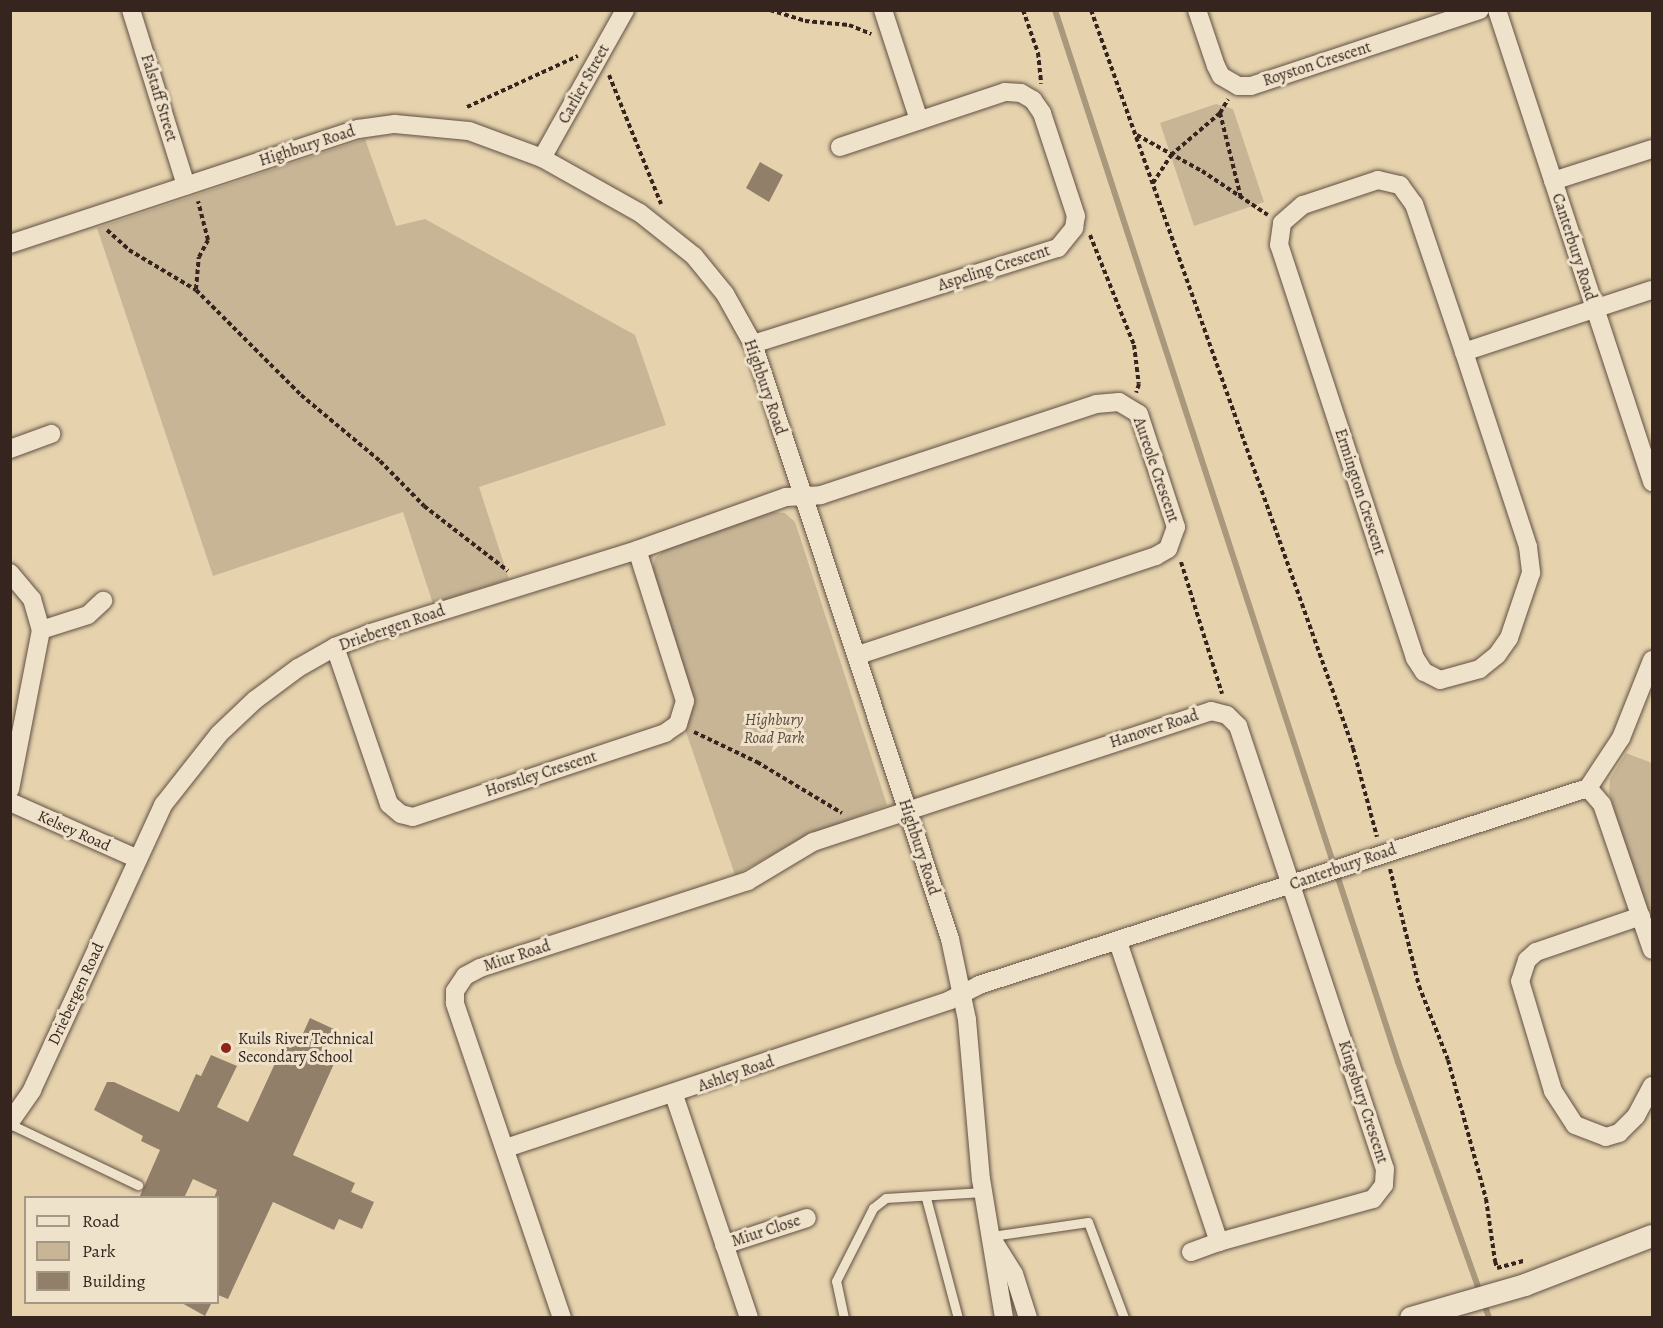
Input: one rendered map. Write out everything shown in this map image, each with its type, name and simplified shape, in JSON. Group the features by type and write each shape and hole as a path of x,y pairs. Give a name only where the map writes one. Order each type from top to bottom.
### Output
{"street":[{"name":"Falstaff Street","path":"131,10 190,184"},
{"name":"Carlier Street","path":"542,158 625,10"},
{"path":"883,10 919,120"},
{"path":"1197,10 1215,66 1221,76 1238,86"},
{"name":"Royston Crescent","path":"1238,86 1251,86 1480,10"},
{"name":"Canterbury Road","path":"1497,10 1594,309 1645,431 1653,482"},
{"path":"840,147 1005,92 1021,93 1033,100 1042,113 1076,216"},
{"name":"Highbury Road","path":"10,244 358,129 395,124 469,130 542,158 640,213 672,236 719,286 753,344 802,496 858,655 950,939 963,993 983,1192 992,1238 995,1276 1004,1317"},
{"path":"1553,181 1653,149"},
{"name":"Ermington Crescent","path":"1378,180 1400,185 1414,204 1464,352 1528,547 1531,573 1509,638 1497,655 1480,669 1440,680 1424,672 1415,658 1279,245 1282,223 1303,205 1378,180"},
{"name":"Aspeling Crescent","path":"753,344 1058,248 1074,228 1076,216"},
{"path":"1464,352 1653,290"},
{"name":"Aureole Crescent","path":"802,496 821,495 1096,404 1119,402 1131,407 1139,414 1176,527 1168,549 1156,556 858,655"},
{"path":"10,449 51,434"},
{"name":"Driebergen Road","path":"10,1123 32,1090 163,805 195,760 255,700 334,646 637,550 786,497 802,496"},
{"path":"637,550 685,701 678,723"},
{"path":"10,573 32,599 40,630 10,789"},
{"path":"40,630 88,615 103,601"},
{"name":"Horstley Crescent","path":"334,646 389,804 401,814 413,817 665,733 678,723"},
{"path":"1653,660 1646,693 1622,738 1588,788 1602,804 1653,950"},
{"name":"Hanover Road","path":"907,811 1203,712 1219,712 1238,726 1292,885"},
{"name":"Canterbury Road","path":"963,993 1314,878 1385,851 1588,788"},
{"name":"Kelsey Road","path":"10,802 138,860"},
{"name":"Miur Road","path":"562,1317 455,1003 455,991 465,976 480,968 748,881 813,842 907,811"},
{"name":"Kingsbury Crescent","path":"1191,1252 1219,1242 1366,1203 1380,1192 1386,1177 1292,885"},
{"path":"1641,916 1536,952 1521,969 1520,981 1553,1091 1575,1125 1606,1137 1619,1133 1636,1116 1653,1086"},
{"path":"1118,942 1219,1242"},
{"name":"Ashley Road","path":"506,1148 674,1095 963,993"},
{"path":"674,1095 749,1317"},
{"name":"Miur Close","path":"724,1245 807,1218"},
{"path":"1411,1317 1494,1295 1607,1257 1653,1236"},
{"name":"Highbury Road","path":"992,1238 1014,1274 1028,1317"}],"lane":[{"path":"10,1123 138,1185"},
{"path":"844,1317 836,1281 873,1208 886,1198 926,1198 983,1192"},
{"path":"926,1198 958,1317"},
{"path":"992,1238 1088,1222 1124,1317"}],"path":[{"path":"770,10 805,21 849,26 893,43"},
{"path":"1023,10 1038,53 1041,86 1033,100"},
{"path":"1091,10 1353,748 1372,828 1385,851 1419,986 1448,1060 1482,1187 1497,1268 1531,1259"},
{"path":"467,107 586,52 600,56 672,236"},
{"path":"1153,183 1171,155 1220,113 1238,86"},
{"path":"1220,113 1241,198"},
{"path":"1136,134 1202,171 1282,223"},
{"path":"190,184 208,240 198,256 195,290"},
{"path":"1076,216 1087,228 1134,345 1139,384 1131,407"},
{"path":"93,217 129,250 195,290 301,395 380,461 424,506 507,568 516,588"},
{"path":"1168,549 1185,566 1223,697 1219,712"},
{"path":"678,723 757,762 837,810 858,827"}],"green space":[{"path":"1216,104 1233,109 1264,202 1194,226 1160,123"},
{"path":"365,139 396,226 425,219 635,335 666,425 479,487 509,579 433,604 403,512 213,576 97,228"},
{"name":"Highbury Road Park","path":"773,512 785,513 795,522 887,805 799,840 735,875 685,729 692,708 652,571 655,558 669,546"},
{"path":"1626,753 1652,763 1652,926 1609,793 1610,779"}],"building":[{"path":"760,162 783,175 769,202 746,188"},
{"path":"310,1018 336,1030 326,1052 337,1057 293,1155 355,1183 351,1192 374,1202 362,1229 339,1219 334,1230 273,1202 228,1299 219,1295 219,1196 215,1196 217,1190 193,1179 185,1196 140,1196 160,1150 141,1141 143,1136 94,1110 107,1082 114,1082 179,1112 196,1074 201,1076 211,1055 237,1066 217,1107 248,1122 288,1035 300,1040"},
{"path":"184,1304 211,1304 205,1316"}],"waterway":[{"path":"1055,10 1398,1062 1489,1318"}],"place":[{"name":"Kuils River Technical Secondary School","path":"226,1048"}]}
